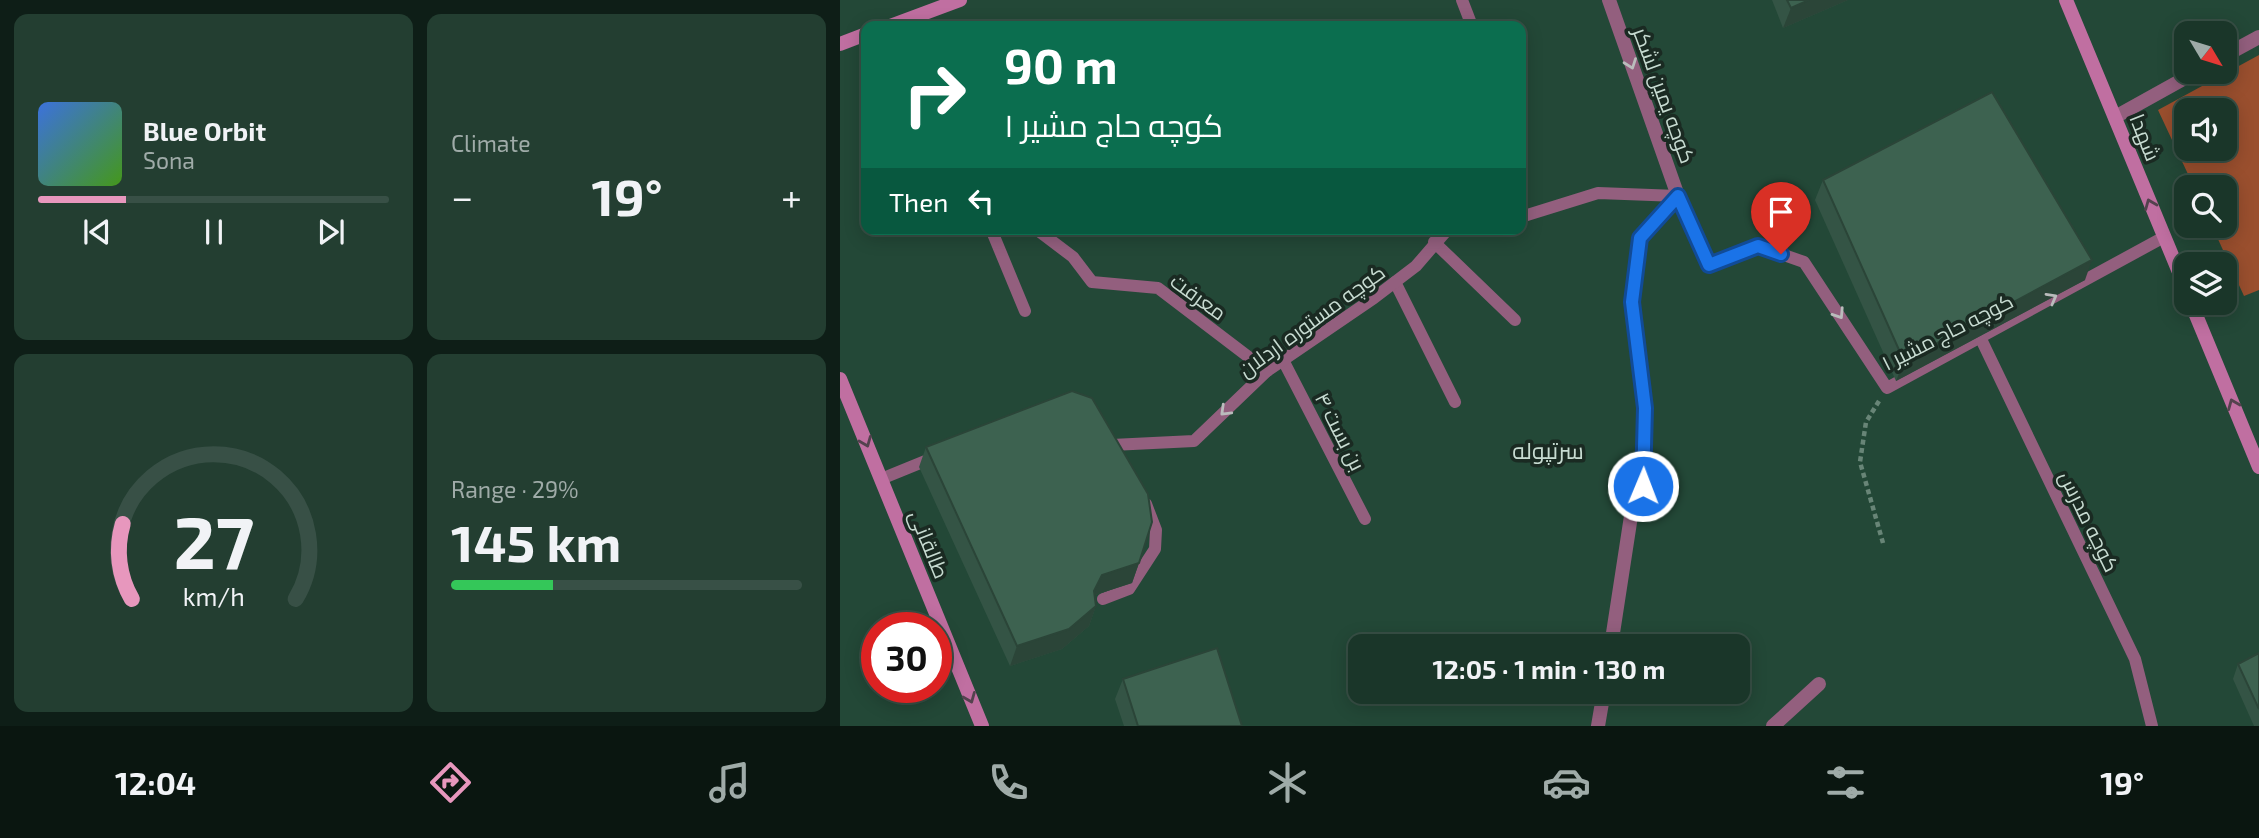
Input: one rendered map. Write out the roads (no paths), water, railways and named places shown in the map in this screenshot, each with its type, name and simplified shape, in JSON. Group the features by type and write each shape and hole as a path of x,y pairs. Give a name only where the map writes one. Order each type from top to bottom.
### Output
{"main road":[{"path":"913,21 960,0"},
{"name":"شهدا","path":"2066,0 2174,261"},
{"path":"840,44 861,36"},
{"path":"2196,315 2259,467"},
{"name":"طالقانی","path":"840,379 982,726"}],"street":[{"name":"کوچه یمین لشکر","path":"1609,0 1678,196 1640,238 1632,302 1645,408 1643,486 1631,516 1613,634"},
{"path":"2237,49 2259,37"},
{"path":"2115,117 2174,84"},
{"path":"1773,726 1819,684"},
{"path":"1598,726 1602,704"}],"lane":[{"path":"1462,0 1470,21"},
{"path":"1526,215 1598,193 1678,196"},
{"name":"کوچه حاج مشیر ۱","path":"1678,196 1709,265 1758,246 1804,262 1887,388 2164,237"},
{"path":"993,235 1025,312"},
{"name":"معرفت","path":"1044,235 1073,257 1092,282 1158,288 1267,371"},
{"name":"کوچه مستوره اردلان","path":"1112,445 1195,441 1267,371 1395,282 1416,265 1442,235"},
{"path":"1434,242 1515,320"},
{"path":"1395,282 1455,402"},
{"name":"کوچه مدرس","path":"1980,337 2135,659 2152,726"},
{"name":"بن بست ۴","path":"1283,360 1365,519"},
{"path":"881,479 943,454"},
{"path":"1103,599 1129,589 1155,549 1156,530 1141,493"}],"district":[{"name":"سرتپوله","path":"1548,450"}]}
